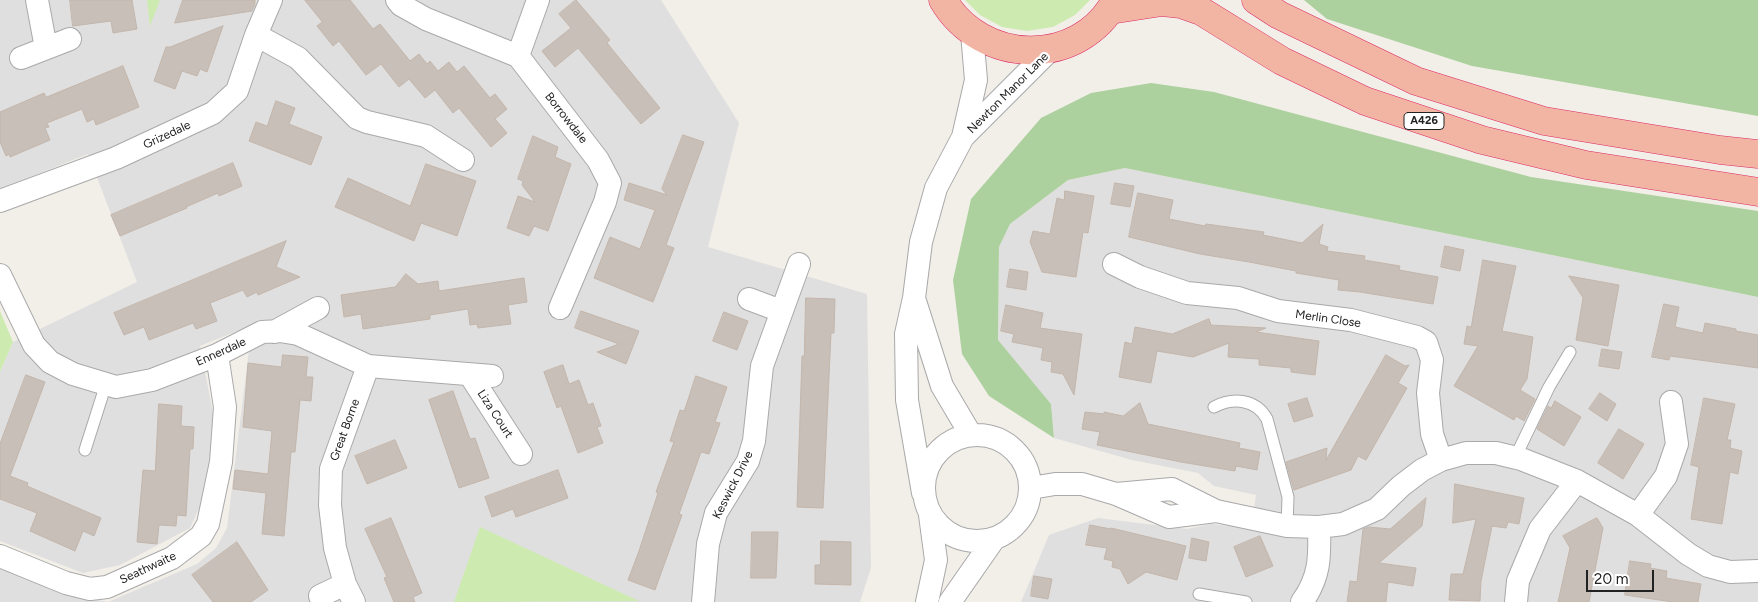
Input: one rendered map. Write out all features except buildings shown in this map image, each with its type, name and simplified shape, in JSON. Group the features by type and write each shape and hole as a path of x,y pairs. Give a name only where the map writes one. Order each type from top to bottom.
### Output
{"highway":[{"path":"943,0 950,13 972,33 997,46 1024,51 1052,48 1074,40 1094,27 1113,5"},
{"path":"1256,0 1279,15 1416,82 1544,122 1720,150 1758,154"},
{"name":"A426","path":"1113,5 1162,2 1181,4 1201,11 1282,61 1365,101 1482,140 1586,165 1758,192"}],"street":[{"path":"37,0 46,48"},
{"name":"Grizedale","path":"0,201 116,158 213,113 237,91 256,35 271,0"},
{"path":"397,0 401,5 426,19 518,56 538,0"},
{"name":"Newton Manor Lane","path":"924,494 907,400 906,334 914,298 921,242 936,188 963,137 976,80 972,33"},
{"path":"256,35 298,58 357,118 426,136 463,160"},
{"path":"21,58 70,39"},
{"name":"Newton Manor Lane","path":"963,137 1052,48"},
{"name":"Borrowdale","path":"518,56 598,160 610,183 605,202 560,308"},
{"name":"Keswick Drive","path":"703,602 708,544 716,513 748,461 754,441 762,366 799,264"},
{"name":"Merlin Close","path":"1114,264 1140,277 1187,293 1238,298 1278,311 1351,320 1417,337 1426,342 1432,360 1428,392 1432,434 1441,460"},
{"name":"Ennerdale","path":"0,275 34,345 50,362 73,374 106,384 116,386 152,380 217,355 262,332 298,334 368,366 481,376"},
{"name":"Newton Manor Lane","path":"914,298 942,386 972,435"},
{"path":"749,299 781,311"},
{"path":"274,332 318,308"},
{"name":"Seathwaite","path":"0,556 66,583 90,589 107,587 172,558 202,536 208,524 220,462 225,407 217,355"},
{"name":"Great Borne","path":"320,596 350,593 335,548 331,514 331,469 368,366"},
{"name":"Liza Court","path":"481,376 521,454"},
{"path":"1638,515 1666,476 1677,444 1671,402"},
{"path":"927,602 936,560 930,515 924,494 926,473 936,454 952,441 972,435 986,435 1000,440 1013,448 1022,459 1028,473 1031,488 1029,501 1024,514 1006,533 994,539 970,542 947,533 930,515"},
{"path":"1031,488 1055,484 1082,484 1116,494 1169,517 1216,511 1287,526 1319,527 1343,524 1377,509 1415,476 1441,460 1466,453 1496,453 1577,481 1638,515 1688,554 1708,566 1730,572 1758,571"},
{"path":"1516,602 1518,580 1540,529 1577,481"},
{"path":"1302,602 1310,591 1317,574 1319,527"},
{"path":"950,602 994,539"}],"lane":[{"path":"1515,458 1541,402 1570,352"},
{"path":"85,450 106,384"},
{"path":"1214,407 1225,402 1236,401 1251,403 1263,411 1267,419 1288,497 1287,526"},
{"path":"1198,594 1246,602"}],"shaded area":[{"path":"0,0 661,0 739,123 708,247 867,294 871,568 860,602 108,602 197,564 216,548 227,528 252,325 200,346 213,413 210,456 201,504 190,528 120,565 83,573 0,541 0,372 13,342 137,282 88,154 0,189"},
{"path":"1125,168 1758,297 1758,602 1021,602 1049,535 1098,518 1187,529 1211,524 1251,528 1256,495 1214,486 1198,473 1132,460 1054,438 1051,404 998,341 999,247 1010,224 1068,180"},
{"path":"0,565 74,595 108,602 0,602"}],"green space":[{"path":"147,0 160,0 150,26"},
{"path":"965,0 1090,0 1075,15 1053,27 1027,31 1002,27 980,15"},
{"path":"1304,0 1758,0 1758,116 1472,66 1327,19"},
{"path":"1151,83 1214,92 1531,177 1758,211 1758,297 1125,168 1068,180 1010,224 999,247 998,340 1051,404 1054,438 989,396 962,354 953,280 971,199 1041,118 1091,93"},
{"path":"0,311 13,342 0,372"},
{"path":"480,527 639,601 454,602"}]}
